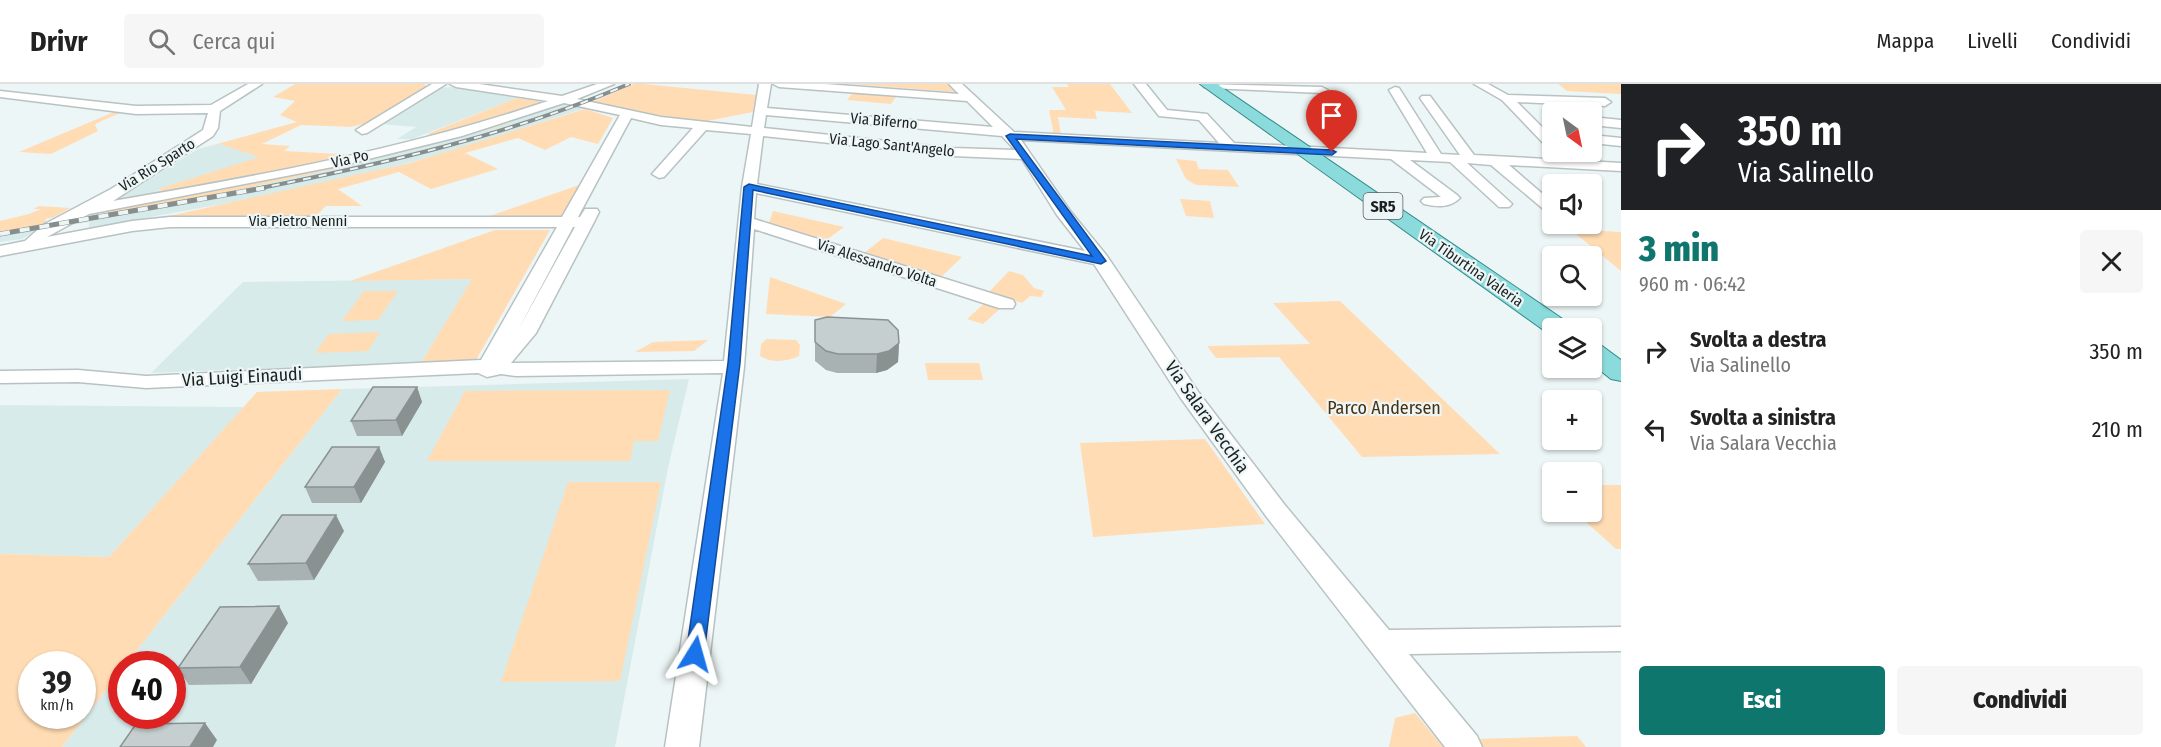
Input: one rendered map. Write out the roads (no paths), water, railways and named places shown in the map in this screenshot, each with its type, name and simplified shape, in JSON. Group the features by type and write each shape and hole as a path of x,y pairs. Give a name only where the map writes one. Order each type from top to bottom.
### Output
{"main road":[{"name":"Via Tiburtina Valeria","path":"1208,84 1544,318"},
{"path":"1602,359 1621,373"}],"street":[{"path":"0,93 28,84"},
{"path":"0,93 136,110 214,109 256,84"},
{"path":"376,131 449,84"},
{"path":"362,130 449,84 562,100 633,116 759,131"},
{"name":"Via Po","path":"86,210 241,182 377,153 471,129 608,84"},
{"path":"682,747 734,367 748,222 749,187 765,84"},
{"path":"779,84 962,91"},
{"path":"1140,84 1163,113 1203,117 1230,147"},
{"name":"Via Tiburtina Valeria","path":"1208,84 1322,90"},
{"path":"1480,84 1506,98 1542,131"},
{"path":"1395,90 1436,156"},
{"name":"Via Salara Vecchia","path":"962,91 1004,130 1026,155 1065,215 1101,261 1205,416 1275,510 1465,747"},
{"path":"1426,98 1468,158"},
{"path":"1506,98 1542,104"},
{"path":"827,107 1004,130 1230,147 1621,167"},
{"name":"Via Rio Sparto","path":"0,264 30,246 56,235 82,218 86,210 208,133 213,128 214,109"},
{"name":"Via Biferno","path":"761,111 1004,130"},
{"path":"1602,112 1621,113"},
{"path":"1602,114 1621,124"},
{"path":"577,222 601,191 633,116"},
{"path":"494,365 526,333 577,222 633,116"},
{"path":"1526,116 1542,117"},
{"path":"659,174 703,125"},
{"name":"Via Lago Sant'Angelo","path":"759,131 953,152 1026,155"},
{"path":"1602,140 1621,142"},
{"path":"1392,154 1452,198 1445,202 1429,201"},
{"path":"1452,157 1504,204"},
{"path":"1494,160 1542,201"},
{"path":"749,187 1101,261"},
{"name":"Via Pietro Nenni","path":"30,246 132,226 170,222 577,222"},
{"name":"Via Alessandro Volta","path":"748,222 1006,304"},
{"path":"0,251 30,246"},
{"path":"494,365 516,370 734,367"},
{"name":"Via Luigi Einaudi","path":"0,377 78,376 146,382 494,365"},
{"path":"1380,642 1621,639"}],"railway":[{"path":"256,189 446,146 538,118 629,84"},
{"path":"0,234 264,188"}],"park label":[{"name":"Parco Andersen","path":"1384,408"}]}
